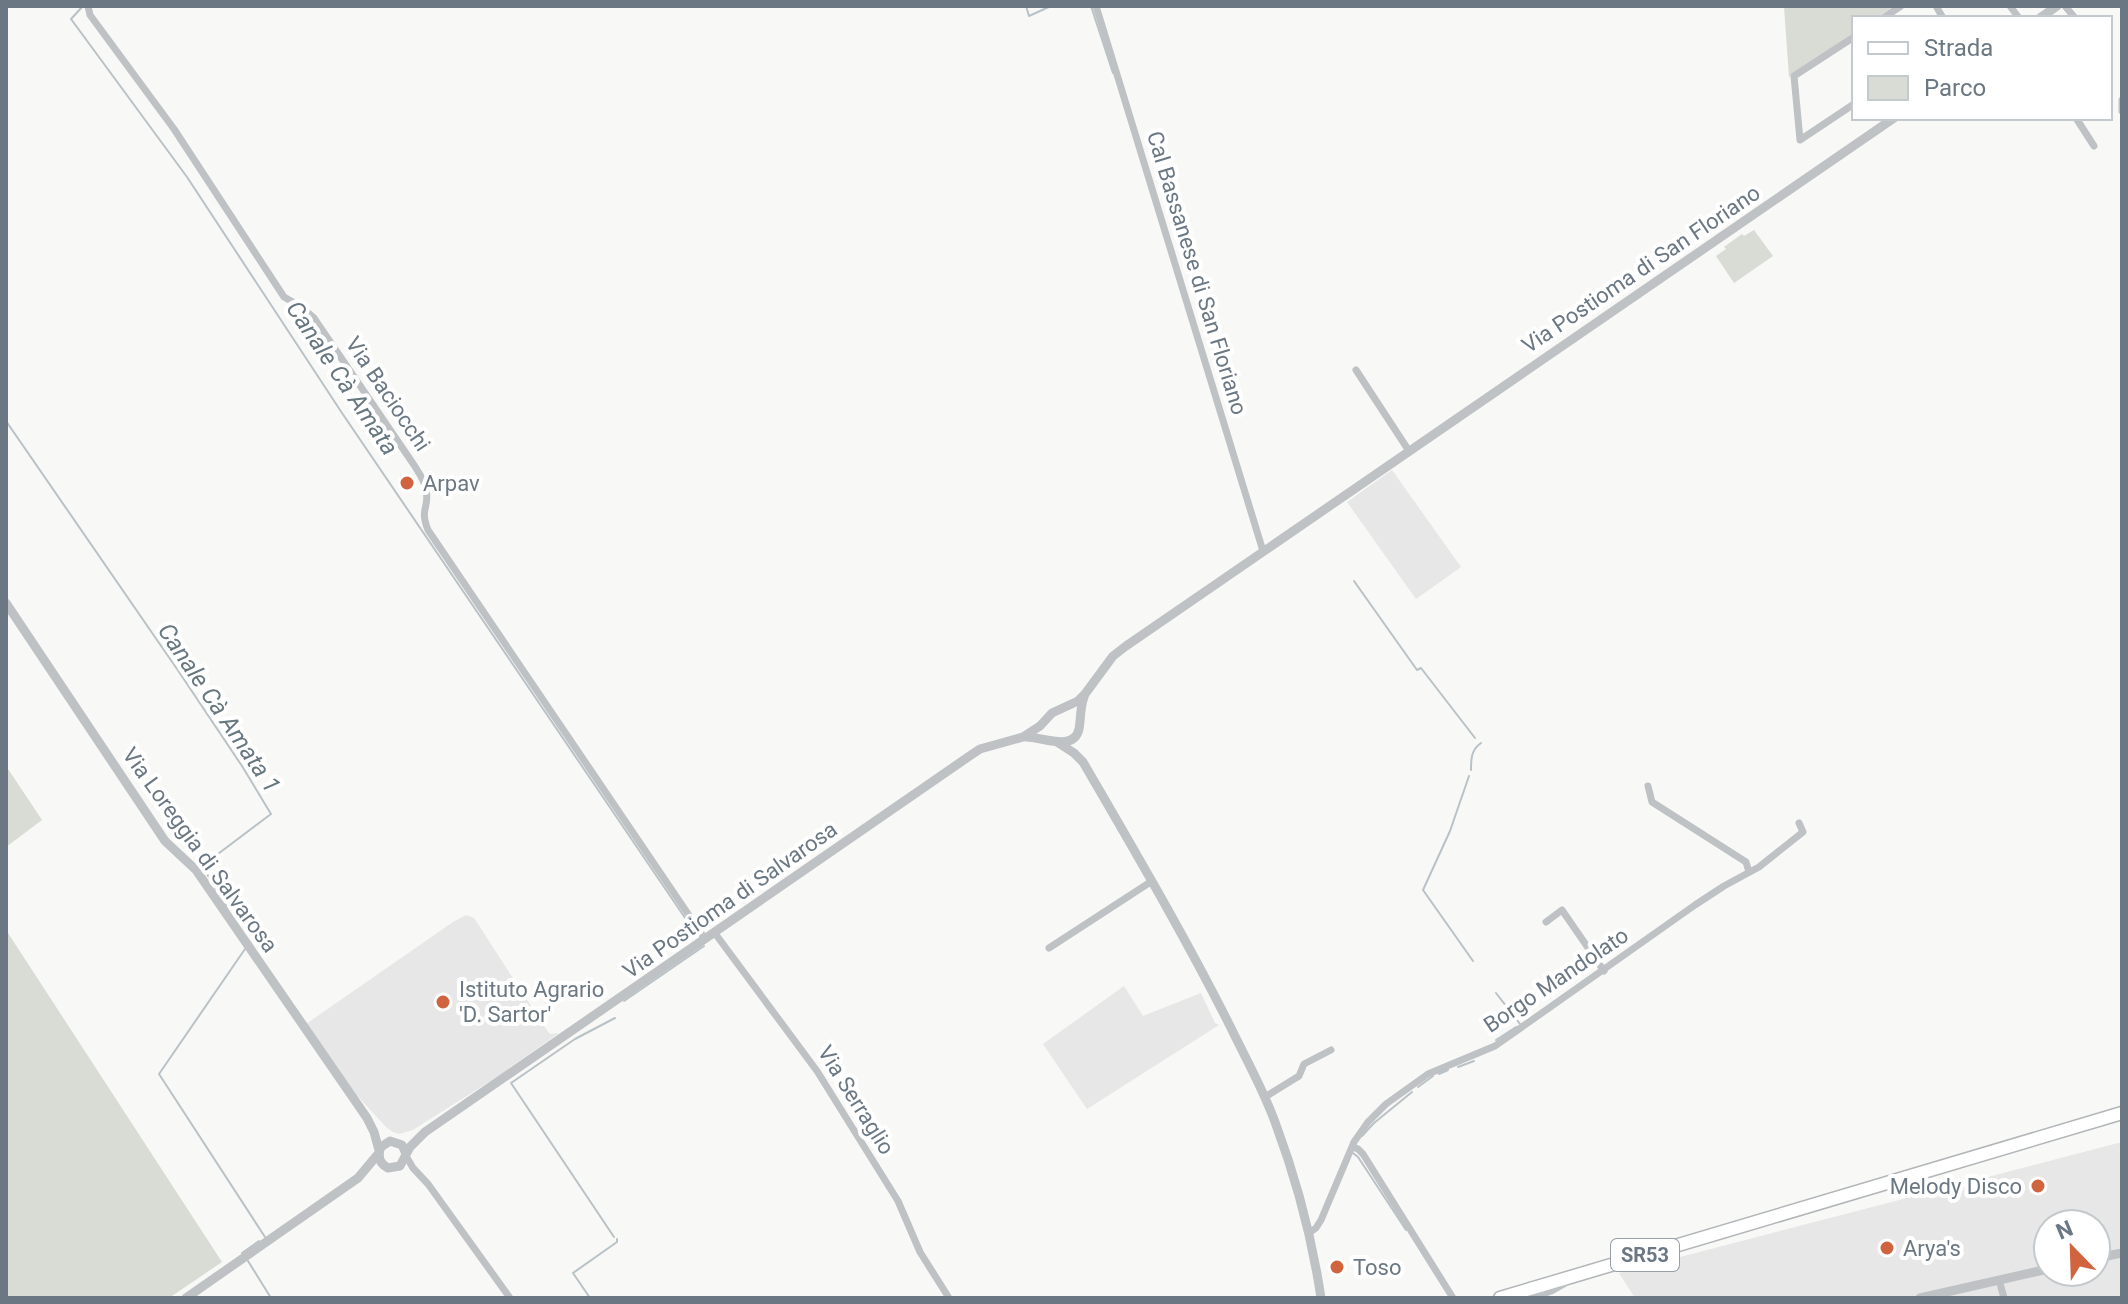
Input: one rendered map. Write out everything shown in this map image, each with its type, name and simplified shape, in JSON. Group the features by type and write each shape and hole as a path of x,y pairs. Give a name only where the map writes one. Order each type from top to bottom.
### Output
{"main road":[{"name":"SR53","path":"1522,1296 1573,1277 2122,1113"},
{"path":"1500,1298 1522,1296"}],"street":[{"name":"Via Baciocchi","path":"88,6 90,15 174,129 284,297 314,318 414,465 426,486 423,514 428,530 705,939"},
{"name":"Cal Bassanese di San Floriano","path":"1096,6 1263,551"},
{"path":"1852,38 1794,76 1800,140 1852,105"},
{"path":"2122,100 2122,111"},
{"name":"Via Postioma di San Floriano","path":"1263,551 1891,120"},
{"path":"2077,120 2094,146"},
{"path":"1356,370 1409,451"},
{"name":"Via Postioma di Salvarosa","path":"1083,762 1079,727 1082,702 1110,660 1122,648 1263,551"},
{"name":"Via Loreggia di Salvarosa","path":"6,603 165,841 196,870 367,1118 379,1151"},
{"name":"Via Postioma di Salvarosa","path":"406,1155 425,1132 974,753 1023,737 1052,713 1085,694"},
{"path":"1055,741 1071,740 1079,727 1073,713 1061,710"},
{"path":"1047,720 1047,732 1083,762 1152,881 1265,1097 1276,1123 1309,1233 1321,1298"},
{"name":"Via Postioma di Salvarosa","path":"1023,737 1055,741"},
{"path":"1648,786 1652,802 1746,862 1749,872"},
{"name":"Borgo Mandolato","path":"1309,1233 1321,1220 1353,1147 1368,1122 1386,1104 1428,1074 1495,1046 1695,905 1759,867 1803,832 1799,823"},
{"path":"1049,948 1152,881"},
{"path":"1546,922 1562,910 1604,971"},
{"name":"Via Serraglio","path":"714,932 812,1063 898,1201 920,1252 949,1298"},
{"path":"1265,1097 1299,1076 1304,1064 1331,1050"},
{"name":"Via Loreggia di Salvarosa","path":"367,1118 394,1141"},
{"name":"Via Postioma di Salvarosa","path":"394,1141 425,1132"},
{"path":"186,1298 358,1178 385,1143 394,1141 404,1148 416,1172 428,1184 510,1298"},
{"path":"1353,1147 1363,1154 1453,1298"},
{"path":"379,1151 380,1160 393,1167 416,1172"},
{"path":"358,1178 404,1162 406,1155"},
{"path":"1920,1298 2032,1273"},
{"path":"1999,1280 2004,1298"}],"shaded area":[{"path":"1392,470 1461,567 1416,599 1347,502"},
{"path":"466,915 474,918 548,1032 559,1033 413,1130 399,1134 386,1127 339,1076 306,1024"},
{"path":"1124,986 1143,1016 1201,993 1215,1023 1219,1025 1087,1109 1043,1044"},
{"path":"2122,1142 2122,1298 1635,1298 1619,1273"}],"green space":[{"path":"1784,6 1894,6 1879,16 1852,16 1852,34 1789,77"},
{"path":"1754,230 1773,256 1734,283 1716,256 1742,234 1744,236"},
{"path":"6,766 42,820 6,847"},
{"path":"6,930 222,1262 169,1298 6,1298"}],"waterway":[{"name":"Canale Cà Amata","path":"83,6 71,19 187,177 342,413 696,934"},
{"path":"1026,6 1029,16 1051,6"},
{"path":"1091,6 1113,73"},
{"name":"Canale Cà Amata 1","path":"6,421 177,669 271,814 202,866 228,908"},
{"path":"1354,581 1417,670 1421,668 1475,738"},
{"path":"1471,770 1473,752 1481,743"},
{"path":"1469,776 1450,831 1423,890 1473,961"},
{"name":"Canale Cà Amata","path":"624,1001 704,946"},
{"name":"Canale Cà Amata 1","path":"245,949 159,1074 265,1237"},
{"path":"1496,993 1520,1024"},
{"name":"Canale Cà Amata","path":"614,1237 511,1083 575,1039 615,1018"},
{"path":"1496,1040 1516,1027"},
{"path":"1458,1067 1474,1061"},
{"path":"1439,1074 1448,1070"},
{"path":"1418,1087 1433,1076"},
{"path":"1362,1136 1412,1092"},
{"path":"1353,1153 1406,1230"},
{"name":"Canale Cà Amata","path":"590,1298 573,1273 617,1239"},
{"name":"Canale Cà Amata 1","path":"242,1253 259,1241"},
{"name":"Canale Cà Amata 1","path":"248,1261 271,1298"}],"place":[{"name":"Arpav","path":"407,483"},
{"name":"Istituto Agrario 'D. Sartor'","path":"443,1002"},
{"name":"Melody Disco","path":"2038,1186"},
{"name":"Arya's","path":"1887,1248"},
{"name":"Toso","path":"1337,1267"}]}
